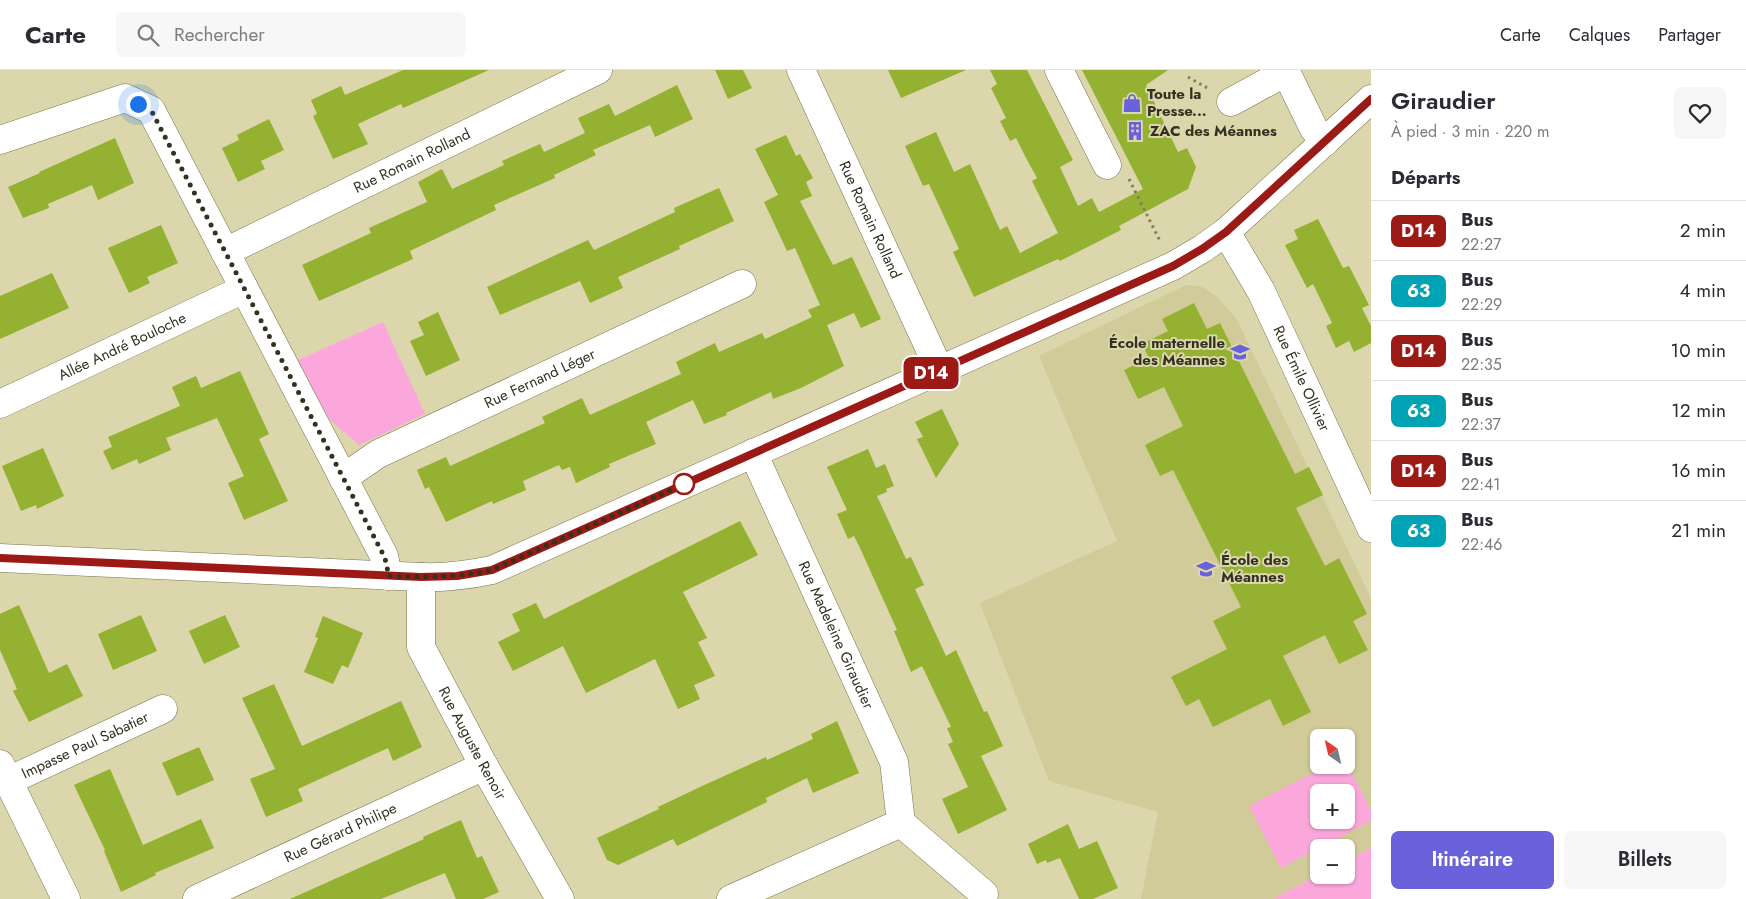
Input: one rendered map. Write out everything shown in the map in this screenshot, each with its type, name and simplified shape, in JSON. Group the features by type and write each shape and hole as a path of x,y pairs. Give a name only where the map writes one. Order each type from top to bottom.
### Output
{"street":[{"name":"Rue Romain Rolland","path":"225,252 598,70"},
{"name":"Rue Romain Rolland","path":"801,70 939,369"},
{"path":"1059,70 1107,165"},
{"path":"1232,102 1285,71 1314,129 1325,142"},
{"path":"0,140 125,98 151,110 384,556 388,576"},
{"path":"0,558 421,577 461,576 492,570 1173,266 1226,232 1371,99"},
{"name":"Rue Émile Ollivier","path":"1226,232 1261,291 1371,528"},
{"name":"Rue Fernand Léger","path":"343,478 378,454 742,284"},
{"name":"Allée André Bouloche","path":"0,404 244,289"},
{"name":"Rue Madeleine Giraudier","path":"753,453 894,762 901,823"},
{"name":"Rue Auguste Renoir","path":"421,577 422,647 484,766 560,899"},
{"name":"Impasse Paul Sabatier","path":"4,772 163,709"},
{"name":"Rue Gérard Philipe","path":"197,899 484,766"},
{"path":"4,772 66,899"},
{"path":"731,899 901,823 984,894"}],"path":[{"path":"1107,165 1127,176 1173,266"}],"shaded area":[{"name":"École des Méannes","path":"1186,285 1202,287 1216,296 1236,318 1371,598 1371,848 1355,856 1355,839 1310,839 1310,880 1273,899 1141,899 1158,812 1049,781 980,603 1117,541 1039,356"},
{"path":"383,322 425,414 359,445 330,420 296,361"},
{"path":"1311,774 1352,774 1371,810 1371,821 1337,839 1310,839 1310,853 1281,868 1249,806"},
{"path":"1371,848 1371,899 1273,899 1310,880 1310,884 1355,884 1355,856"}],"building":[{"path":"403,70 489,70 403,108 401,104 358,124 368,144 333,159 313,116 317,114 311,100 341,86 345,95"},
{"path":"715,70 743,70 752,88 728,99"},
{"path":"888,70 966,70 901,98"},
{"path":"990,70 1027,70 1073,160 1060,167 1078,206 1092,198 1099,212 1143,189 1082,70 1168,70 1146,85 1178,152 1187,148 1196,167 1188,189 1119,226 1121,230 1060,261 1058,259 974,297 953,252 959,249 929,184 923,186 905,146 936,132 954,172 970,164 1000,230 1007,226 1020,253 1058,233 1032,181 1037,178 1016,138 1010,141 1000,121 1006,118 991,88 997,84"},
{"path":"677,85 693,119 655,137 650,125 593,150 596,155 554,175 555,178 494,205 496,210 410,251 413,259 319,301 302,265 371,233 369,228 427,202 418,182 442,169 452,189 504,165 502,161 540,144 544,152 585,133 578,118 609,104 615,116"},
{"path":"269,119 284,150 261,161 265,169 238,182 222,148 239,140 237,135"},
{"path":"786,135 796,156 800,154 813,178 806,182 812,196 800,201 833,265 852,257 881,319 861,328 854,313 827,325 844,366 801,388 773,399 771,392 726,413 727,415 704,424 693,400 646,422 656,444 609,464 610,467 576,483 570,467 562,470 559,465 523,481 526,490 493,504 492,501 446,522 429,487 425,489 417,470 446,457 450,466 545,423 542,417 582,398 590,415 681,374 676,362 715,343 719,352 762,333 765,339 812,317 808,310 820,305 795,248 787,251 764,202 778,195 755,149"},
{"path":"115,138 134,183 98,200 92,185 48,204 49,208 23,218 8,187"},
{"path":"719,188 734,221 679,246 680,249 618,277 623,288 590,303 580,281 500,315 487,287 588,240 594,250 675,212 674,208"},
{"path":"1318,219 1343,268 1349,266 1369,305 1362,308 1371,326 1371,343 1354,352 1349,341 1336,348 1326,326 1332,323 1313,284 1307,288 1285,245 1298,239 1294,230"},
{"path":"161,225 178,263 147,277 150,283 129,293 108,248"},
{"path":"52,273 69,308 0,339 0,296"},
{"path":"1194,303 1207,329 1220,323 1295,474 1309,467 1323,495 1296,508 1325,566 1339,558 1367,614 1353,621 1368,650 1339,664 1325,635 1283,656 1311,712 1283,726 1270,699 1213,727 1199,699 1186,706 1171,677 1227,649 1213,621 1241,607 1173,470 1160,476 1145,445 1183,426 1164,387 1138,399 1124,370 1149,358 1142,344 1168,331 1162,319"},
{"path":"438,312 460,360 426,376 410,341 424,335 418,322"},
{"path":"240,371 269,434 259,439 288,501 244,520 228,483 244,476 217,418 166,438 171,450 139,464 137,459 112,470 103,451 112,447 108,437 180,406 172,387 196,376 201,388"},
{"path":"942,409 959,444 936,478 917,439 923,437 915,422"},
{"path":"43,448 64,496 37,509 36,505 21,511 2,466"},
{"path":"868,449 876,468 885,464 894,486 886,489 887,492 877,496 906,559 911,557 924,585 915,589 946,656 956,650 984,712 987,711 1003,746 981,756 1007,810 958,834 942,799 968,787 948,744 953,742 947,728 951,727 922,666 911,672 894,631 897,630 860,548 854,536 848,539 837,514 847,510 827,467"},
{"path":"740,521 758,555 683,592 707,638 698,642 715,676 694,685 700,699 678,709 655,659 586,693 563,646 513,671 498,642 520,631 512,614 536,603 544,619"},
{"path":"19,605 49,673 67,664 83,696 29,722 13,691 17,689 0,650 0,614"},
{"path":"141,615 157,651 113,670 98,634"},
{"path":"225,615 240,647 204,664 189,631"},
{"path":"323,616 363,633 348,668 342,665 333,684 304,672 318,638 315,637"},
{"path":"274,684 302,746 401,701 422,747 393,761 388,748 298,789 303,801 266,817 250,779 275,769 242,698"},
{"path":"837,721 859,773 813,793 807,778 766,798 767,802 677,846 673,839 618,865 607,860 597,838 659,809 658,807 700,787 766,757 767,760 813,739 811,734"},
{"path":"199,747 214,780 177,796 162,763"},
{"path":"110,769 143,845 201,819 214,848 155,873 156,875 121,892 105,850 74,785"},
{"path":"461,820 477,858 482,856 499,892 483,899 456,899 445,873 381,899 290,899 424,839 423,837"},
{"path":"1068,824 1079,849 1097,841 1118,888 1093,899 1079,899 1060,858 1047,863 1046,860 1037,864 1028,844"}],"bus line":[{"name":"D14","path":"0,558 446,578 492,570 1173,266 1226,232 1371,99"}],"place":[{"name":"Toute la Presse...","path":"1132,103"},
{"name":"ZAC des Méannes","path":"1135,131"},
{"name":"École maternelle des Méannes","path":"1240,352"},
{"name":"École des Méannes","path":"1206,569"}],"route":[{"path":"138,104 151,110 384,556 388,576 446,578 492,570 684,484"}]}
